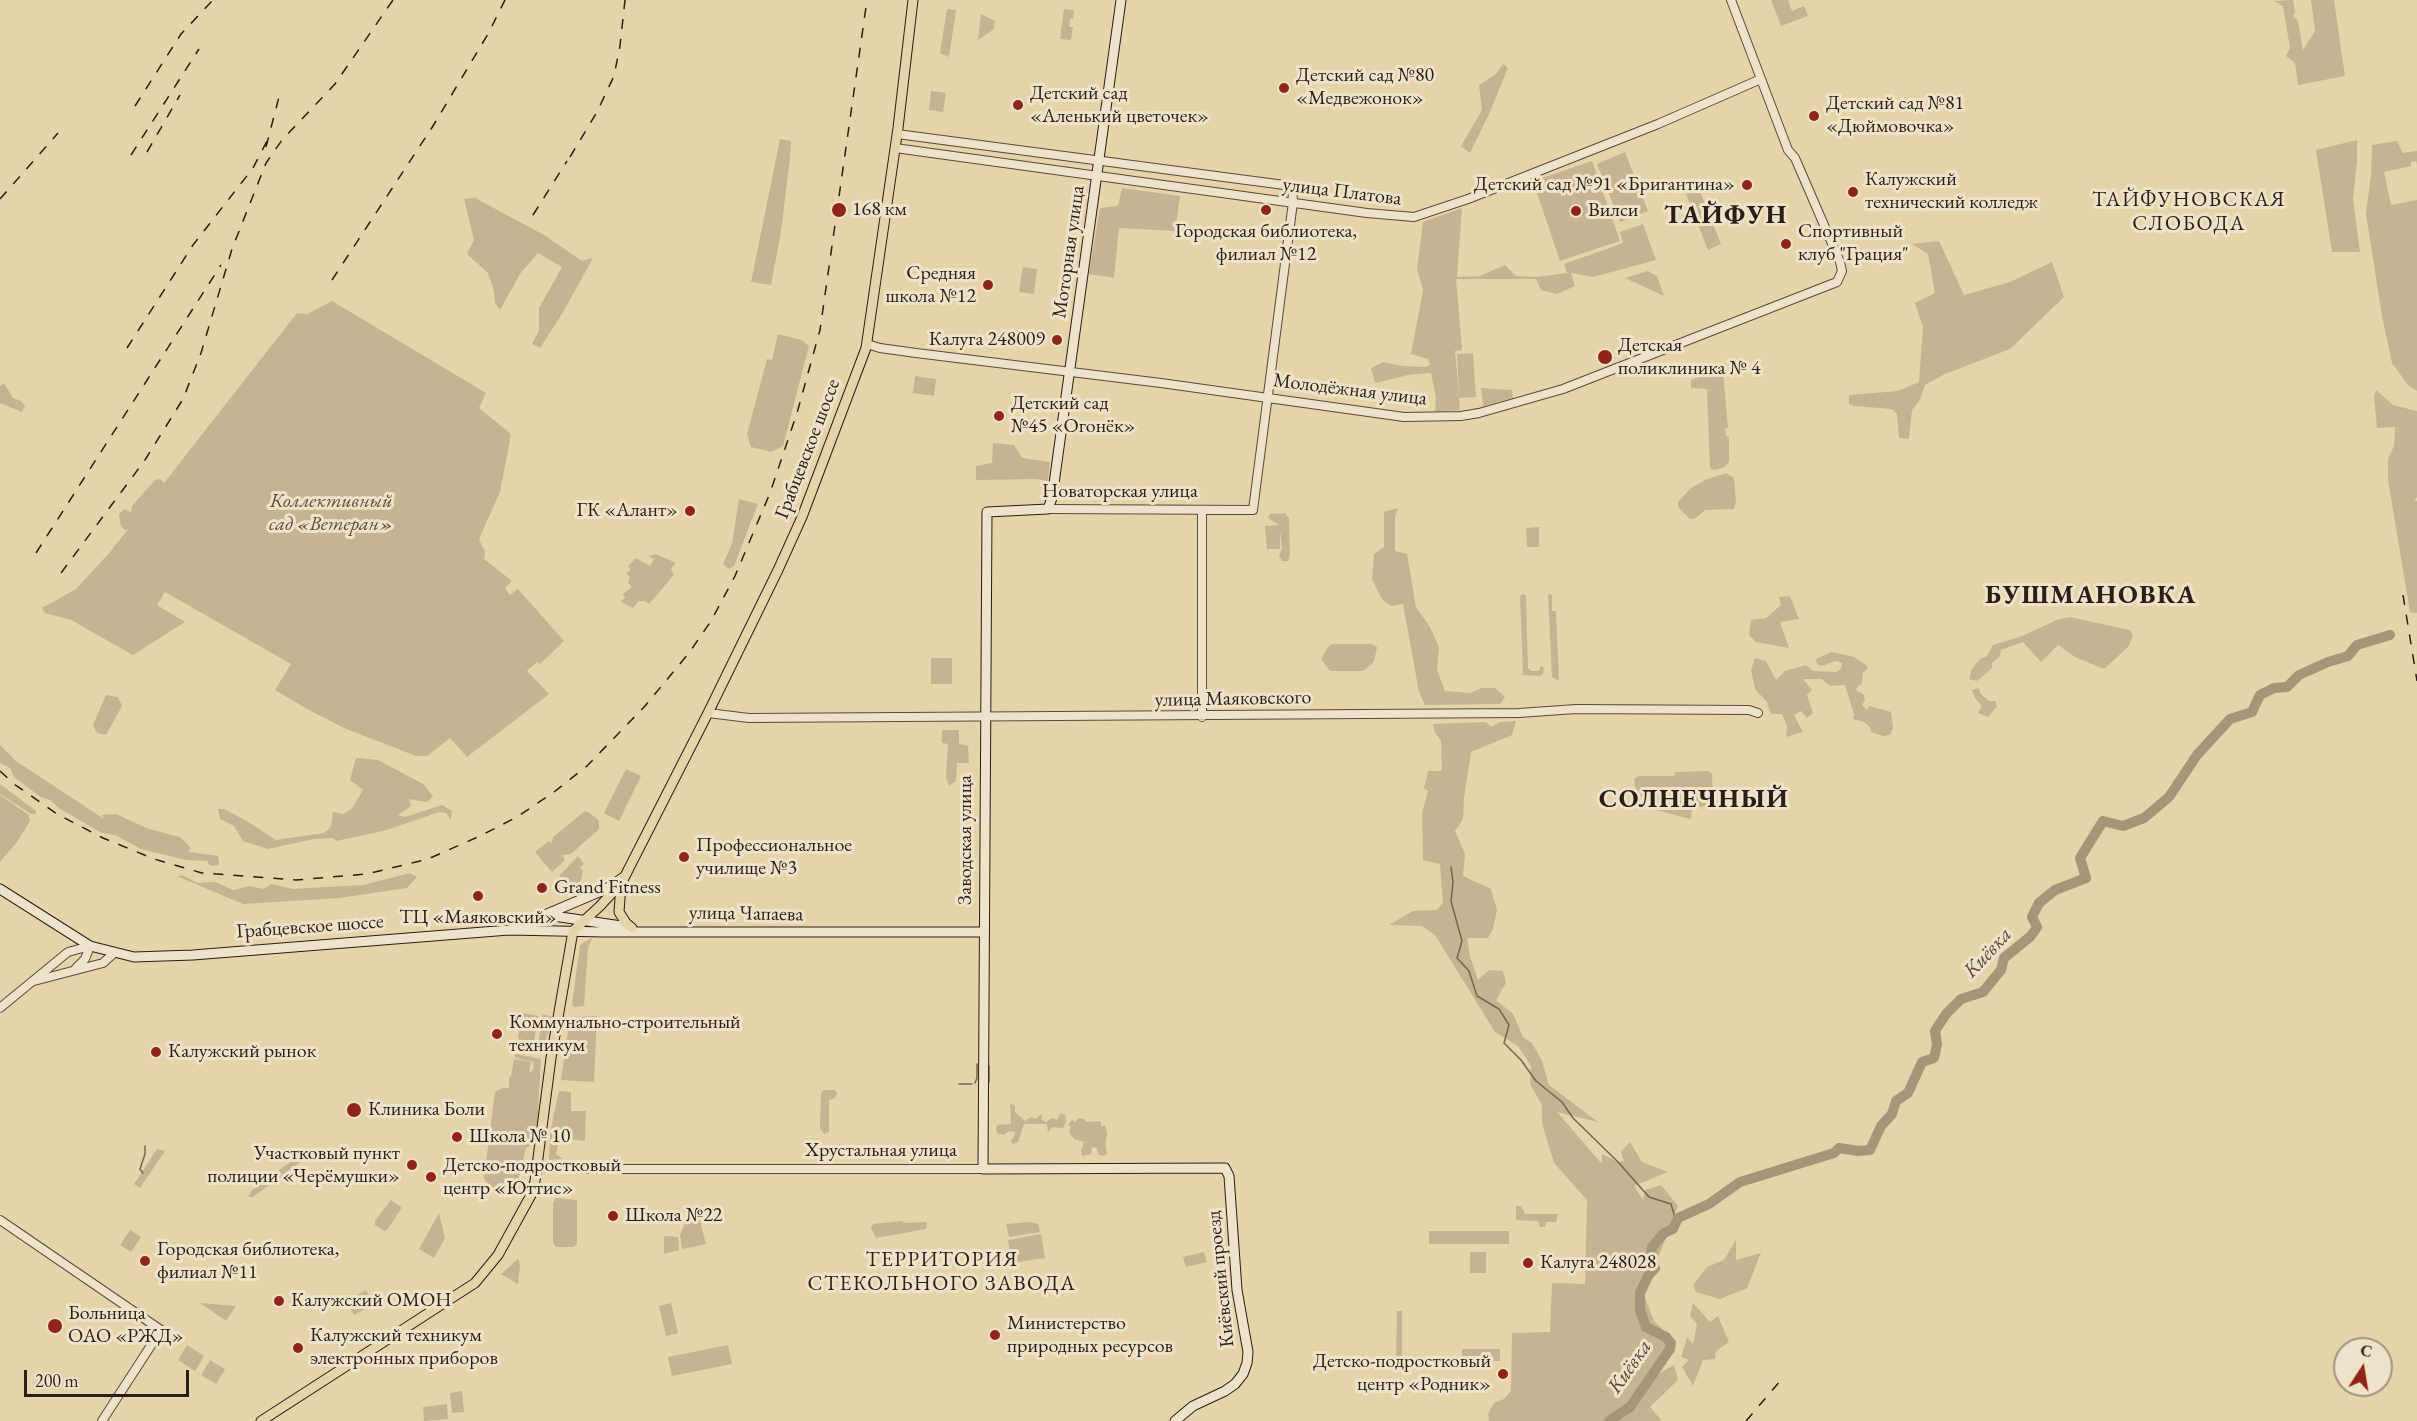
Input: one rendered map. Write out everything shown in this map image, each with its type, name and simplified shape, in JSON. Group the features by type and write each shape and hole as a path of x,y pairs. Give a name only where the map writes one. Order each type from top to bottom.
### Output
{"main road":[{"name":"Грабцевское шоссе","path":"623,879 778,570 802,517 867,344 914,0"},
{"name":"Моторная улица","path":"1048,509 1055,485 1121,0"},
{"name":"Новаторская улица","path":"987,512 1048,509"},
{"name":"Заводская улица","path":"983,1169 987,512"},
{"path":"509,930 606,889 623,879"},
{"path":"261,1421 476,1283 498,1255 531,1195 573,931 623,879"},
{"path":"623,879 619,912 632,928"},
{"name":"Грабцевское шоссе","path":"0,889 90,946 114,953 151,958 509,930"},
{"path":"545,915 657,931"},
{"name":"улица Чапаева","path":"509,930 983,932"},
{"name":"Хрустальная улица","path":"983,1169 1225,1168"},
{"name":"Киёвский проезд","path":"1175,1421 1193,1406 1218,1395 1235,1384 1243,1374 1247,1363 1248,1352 1237,1290 1228,1176 1225,1168"}],"street":[{"path":"1731,0 1761,79"},
{"name":"улица Платова","path":"895,148 1367,213 1418,216 1468,199 1658,124 1761,79"},
{"name":"Молодёжная улица","path":"867,344 879,348 1268,397 1404,417 1461,416 1479,413 1570,386 1837,282 1841,275 1840,262 1795,158 1788,150 1761,79"},
{"name":"улица Платова","path":"897,134 1292,186 1293,202"},
{"path":"1268,397 1293,202"},
{"name":"Новаторская улица","path":"1048,509 1253,510 1268,397"},
{"path":"1202,511 1202,717"},
{"name":"улица Маяковского","path":"708,713 749,718 1202,717 1520,713 1576,709 1749,710 1758,713"},
{"path":"68,952 71,935"},
{"path":"75,970 85,959 90,946"},
{"path":"0,1008 68,952 90,946"},
{"path":"32,982 104,963 114,953"},
{"path":"61,959 61,966 66,972"},
{"name":"Хрустальная улица","path":"537,1167 983,1169"},
{"path":"0,1220 161,1330 102,1421"}],"green space":[{"path":"1771,0 1788,0 1792,11 1804,6 1808,16 1781,26"},
{"path":"2293,0 2295,12 2293,16 2298,21 2303,50 2315,31 2311,0 2334,0 2345,76 2298,85 2295,63 2286,56 2290,48 2283,6 2274,1"},
{"path":"947,9 956,10 949,57 940,53"},
{"path":"1064,9 1074,10 1069,27 1073,27 1071,40 1060,39"},
{"path":"981,14 995,21 994,29 978,40"},
{"path":"1503,64 1508,68 1470,153 1461,146 1482,110 1479,85 1496,74"},
{"path":"931,91 946,93 943,112 929,110"},
{"path":"780,139 791,141 781,232 771,285 751,282"},
{"path":"2357,140 2353,199 2360,252 2332,252 2316,150"},
{"path":"2397,141 2403,153 2417,151 2417,164 2416,161 2411,162 2411,166 2384,172 2391,205 2417,200 2417,391 2408,385 2392,363 2366,214 2372,145"},
{"path":"1625,152 1648,211 1620,222 1597,164"},
{"name":"Вилси","path":"1592,161 1620,241 1560,261 1533,181"},
{"path":"1122,188 1180,196 1175,231 1119,228 1114,278 1089,274 1100,208 1118,206"},
{"path":"1699,189 1721,244 1708,250 1686,194"},
{"path":"475,198 544,235 582,261 593,258 540,348 532,344 539,330 539,308 562,267 538,253 520,274 500,310 495,303 488,273 467,254 474,240 464,199"},
{"path":"1462,208 1457,277 1480,276 1505,265 1516,276 1536,277 1567,273 1564,264 1623,243 1620,232 1643,224 1656,260 1593,277 1571,273 1575,286 1557,294 1541,290 1536,279 1456,279 1462,350 1455,351 1459,396 1457,354 1473,353 1476,397 1459,398 1460,410 1435,412 1436,398 1431,373 1408,375 1375,383 1371,368 1383,362 1403,366 1425,367 1430,365 1428,359 1411,354 1423,290 1417,269 1423,222"},
{"path":"1939,241 1964,295 2010,282 2052,262 2064,297 2010,349 1945,374 1925,385 1920,400 1912,410 1909,439 1899,438 1897,414 1892,409 1853,406 1849,404 1849,395 1898,391 1919,382 1923,328 1915,303 1935,293 1928,254 1912,244"},
{"path":"1023,267 1037,269 1034,294 1019,292"},
{"path":"1648,271 1657,276 1664,296 1625,278"},
{"name":"Коллективный сад «Ветеран»","path":"332,301 486,393 479,408 511,434 500,492 479,539 485,552 484,559 512,581 505,588 510,595 518,589 564,641 540,664 537,662 527,671 549,694 467,757 450,738 427,756 416,756 344,728 309,710 275,690 291,664 165,592 157,605 185,622 133,655 71,620 45,613 42,608 76,589 111,551 128,529 125,530 121,526 119,514 124,509 131,512 132,506 155,480 160,479 164,483 297,313 307,314"},
{"path":"778,334 802,340 809,346 783,446 771,452 751,447 747,434 767,359 772,360"},
{"path":"1720,370 1723,372 1729,462 1723,468 1714,470 1710,468 1707,389 1691,388 1691,380"},
{"path":"915,376 936,379 934,396 913,393"},
{"path":"4,383 13,398 21,401 25,406 22,412 0,403 0,386"},
{"path":"1481,388 1512,390 1513,398 1483,406"},
{"path":"2376,390 2393,405 2417,411 2417,497 2414,501 2417,501 2417,613 2410,612 2388,480 2388,459 2394,446 2395,427 2377,428 2374,396"},
{"path":"993,443 1014,445 1022,458 1050,462 1048,481 1036,479 976,480 976,466 992,463"},
{"path":"1726,473 1734,478 1736,501 1734,509 1705,510 1696,518 1690,519 1678,507 1678,502 1691,488 1705,480"},
{"path":"739,499 758,504 734,566 729,569 723,564 732,544"},
{"path":"1398,508 1395,517 1395,551 1407,554 1416,607 1430,627 1439,647 1437,670 1445,691 1470,693 1482,688 1495,688 1505,697 1500,704 1425,705 1419,692 1403,604 1391,606 1382,599 1372,579 1374,554 1384,547 1384,512"},
{"path":"1285,513 1289,518 1290,555 1288,561 1282,561 1279,555 1282,549 1280,530 1280,549 1267,549 1265,526 1279,525 1268,518 1270,514"},
{"path":"1539,527 1539,547 1527,547 1526,528"},
{"path":"656,554 676,563 671,569 674,575 649,604 639,601 633,608 621,602 625,597 623,594 632,587 628,582 630,577 626,573 631,570 628,566 636,558 650,566 654,559 648,556"},
{"path":"1548,594 1552,595 1552,611 1556,611 1559,681 1552,677"},
{"path":"1520,595 1526,596 1528,668 1531,671 1539,671 1541,666 1544,668 1540,676 1523,675"},
{"path":"1790,596 1799,619 1780,622 1789,648 1756,642 1749,635 1751,620 1766,618 1781,605 1779,597"},
{"path":"2070,617 2130,630 2133,635 2129,646 2104,669 2075,657 2058,645 2041,662 2023,642 2001,650 2000,656 1992,663 1992,668 1977,681 1969,679 1972,669 1980,659 1987,656 1993,645 2022,636 2059,619"},
{"path":"1332,644 1371,644 1377,647 1374,662 1363,671 1330,671 1321,659"},
{"path":"1832,652 1854,657 1867,666 1868,669 1863,672 1862,684 1856,690 1864,695 1865,700 1862,705 1867,710 1869,706 1891,712 1893,728 1890,735 1883,736 1871,732 1870,727 1864,722 1853,719 1854,714 1845,685 1830,686 1822,679 1803,679 1812,690 1807,695 1813,713 1807,718 1801,711 1794,715 1803,732 1786,737 1787,726 1782,714 1771,714 1767,702 1755,689 1751,670 1755,658 1766,661 1776,680 1785,671 1806,665 1813,671 1836,672 1841,669 1842,663 1835,661 1822,666 1817,664 1816,659"},
{"path":"931,658 952,658 952,684 931,684"},
{"path":"1979,688 1980,693 1989,701 1995,701 1997,706 1988,717 1978,713 1982,706 1972,690"},
{"path":"106,695 118,697 122,706 106,735 97,733 93,725"},
{"path":"1516,721 1512,735 1471,752 1463,819 1455,831 1465,854 1463,876 1491,889 1497,910 1493,929 1488,938 1467,938 1470,956 1478,980 1489,970 1503,971 1506,983 1496,1000 1513,1014 1523,1037 1532,1043 1542,1061 1549,1085 1598,1122 1557,1112 1602,1164 1602,1154 1618,1162 1624,1161 1621,1152 1630,1142 1642,1162 1668,1172 1634,1186 1643,1200 1645,1190 1661,1185 1678,1206 1644,1295 1654,1321 1673,1339 1656,1369 1660,1373 1674,1365 1678,1380 1650,1407 1661,1420 1659,1421 1489,1421 1488,1414 1494,1403 1504,1399 1511,1391 1512,1333 1550,1332 1552,1283 1585,1284 1587,1200 1554,1163 1542,1123 1542,1105 1530,1084 1531,1066 1518,1046 1495,1032 1435,935 1422,926 1389,925 1413,911 1437,910 1443,903 1440,864 1423,860 1422,813 1428,791 1424,788 1428,771 1442,771 1441,741 1433,724 1486,722 1491,727 1500,722"},
{"path":"942,730 959,730 959,744 968,746 969,763 957,763 956,781 949,786 946,777 948,744 942,743"},
{"path":"0,745 16,761 104,819 102,815 116,814 149,829 180,837 191,848 188,852 218,856 219,865 210,866 207,861 186,860 141,849 115,835 102,833 60,809 50,800 42,798 14,777 10,768 0,763"},
{"path":"356,758 378,760 423,784 433,796 427,802 409,799 411,806 398,815 405,817 442,805 452,811 451,820 446,813 439,812 387,830 336,841 333,838 314,839 268,849 243,841 234,826 220,819 218,809 224,809 276,840 324,833 331,827 333,812 344,814 352,808 363,790 350,780"},
{"path":"626,769 641,776 619,821 604,813"},
{"path":"1709,771 1712,774 1713,803 1711,806 1692,807 1691,819 1652,809 1636,792 1634,779 1639,776 1674,776 1675,772"},
{"path":"0,784 36,811 36,814 31,814 0,794"},
{"path":"0,795 29,815 30,821 17,842 0,862"},
{"path":"585,811 599,821 599,829 571,854 562,855 565,860 552,872 535,852 549,841 552,843 553,837"},
{"path":"578,856 584,864 580,867 583,871 581,881 570,888 560,880 560,875"},
{"path":"410,873 417,877 407,888 339,898 243,904 179,877 174,878 182,875 197,883 215,882 233,890 249,886 264,889 271,884 293,889 363,885"},
{"path":"593,937 588,948 584,1006 574,1007 572,1004 580,945"},
{"path":"522,1013 538,1016 534,1042 518,1039"},
{"path":"543,1014 552,1019 543,1050 540,1052 515,1048 513,1044 516,1041 538,1044"},
{"path":"597,1016 594,1082 561,1080 570,1017"},
{"path":"514,1055 541,1059 538,1113 535,1137 531,1145 526,1148 518,1180 514,1183 512,1179 509,1187 501,1190 488,1186 484,1178 495,1092 502,1088 509,1088 514,1059 531,1062 529,1073 533,1070 534,1062 516,1058"},
{"path":"823,1090 835,1090 837,1093 835,1098 829,1100 829,1132 824,1134 820,1128"},
{"path":"559,1091 571,1092 571,1111 586,1111 585,1141 560,1138 556,1154 563,1159 549,1160 550,1133"},
{"path":"1010,1104 1015,1105 1015,1112 1025,1121 1031,1117 1035,1119 1042,1114 1042,1120 1046,1122 1052,1118 1057,1120 1060,1114 1065,1114 1066,1121 1063,1128 1052,1127 1048,1133 1047,1124 1024,1124 1018,1142 1013,1144 1010,1141 1015,1132 1009,1131 1004,1135 998,1134 996,1129 997,1125 1011,1124"},
{"path":"1079,1118 1086,1122 1100,1121 1102,1127 1105,1125 1107,1154 1102,1156 1098,1154 1097,1148 1092,1147 1091,1154 1082,1156 1081,1150 1084,1142 1074,1139 1069,1132 1071,1127 1068,1125 1072,1120 1075,1122"},
{"path":"157,1149 165,1151 140,1188 134,1184"},
{"path":"297,1157 301,1162 253,1197 248,1197 252,1190"},
{"path":"556,1198 577,1200 577,1243 574,1247 556,1247 553,1243 553,1203"},
{"path":"391,1200 401,1209 388,1229 384,1231 375,1225 375,1221"},
{"path":"1516,1206 1521,1206 1525,1214 1558,1214 1556,1222 1546,1222 1545,1227 1540,1227 1538,1221 1516,1220"},
{"path":"439,1213 445,1238 434,1258 419,1249"},
{"path":"699,1217 706,1244 682,1249 680,1235 686,1221"},
{"path":"902,1221 904,1223 927,1222 926,1229 876,1238 871,1228 873,1224"},
{"path":"1030,1222 1038,1224 1040,1232 1009,1237 1006,1224"},
{"path":"130,1230 141,1237 131,1252 120,1245"},
{"path":"1429,1231 1509,1231 1509,1244 1429,1244"},
{"path":"1041,1234 1045,1258 1012,1263 1008,1240"},
{"path":"664,1236 678,1237 679,1250 664,1254"},
{"path":"1736,1240 1736,1260 1761,1253 1747,1288 1720,1299 1696,1292 1693,1285 1707,1267 1724,1260"},
{"path":"1204,1252 1207,1262 1186,1267 1183,1257"},
{"path":"1470,1252 1486,1252 1486,1273 1470,1273"},
{"path":"518,1259 520,1265 518,1284 501,1274"},
{"path":"366,1290 374,1304 354,1315 346,1301"},
{"path":"200,1303 236,1306 226,1321"},
{"path":"671,1303 678,1333 666,1336 659,1306"},
{"path":"1693,1303 1710,1322 1718,1316 1729,1342 1716,1351 1715,1359 1703,1360 1693,1386 1682,1367 1689,1360 1681,1357 1687,1337 1693,1344 1697,1324 1690,1316"},
{"path":"1397,1311 1402,1311 1402,1360 1396,1360"},
{"path":"187,1345 204,1356 195,1371 178,1360"},
{"path":"728,1345 732,1364 672,1376 668,1357"},
{"path":"1462,1349 1500,1349 1500,1361 1462,1361"},
{"path":"210,1360 225,1369 216,1384 201,1375"},
{"path":"462,1391 464,1412 452,1413 450,1393"},
{"path":"447,1404 448,1419 424,1421 423,1407"}],"waterway":[{"name":"Киёвка","path":"1609,1421 1630,1407 1670,1349 1671,1343 1666,1337 1646,1327 1640,1310 1640,1293 1648,1276 1655,1268 1651,1258 1652,1247 1664,1233 1673,1229 1678,1218 1709,1204 1740,1182 1834,1153 1839,1148 1870,1150 1881,1126 1892,1114 1896,1101 1908,1093 1922,1062 1934,1058 1937,1044 1935,1031 1946,1014 1961,999 1983,992 2001,970 2004,958 2031,936 2037,927 2032,917 2039,903 2055,890 2086,878 2080,858 2103,821 2123,826 2144,818 2169,797 2197,755 2230,719 2252,712 2260,695 2274,688 2287,687 2299,675 2348,656 2357,645 2390,635"},
{"path":"1451,867 1453,882 1451,901 1462,941 1457,958 1469,971 1477,996 1499,1009 1509,1025 1504,1043 1521,1060 1536,1081 1562,1102 1573,1118 1618,1162 1649,1197 1671,1204 1676,1221"},
{"path":"975,1083 977,1064"},
{"path":"989,1066 989,1082"},
{"path":"959,1084 972,1084"},
{"path":"143,1173 140,1169 145,1146"}],"railway":[{"path":"135,106 181,34 213,0"},
{"path":"61,573 145,460 183,399 201,353 232,249 266,163 282,140 335,84 393,0"},
{"path":"332,280 433,126 488,34 505,0"},
{"path":"570,157 597,112 614,76 625,0"},
{"path":"0,771 14,784 57,814 103,838 154,859 202,873 296,880 367,874 428,859 517,817 587,766 645,706 689,653 711,621 735,576 770,493 797,413 820,330 867,0"},
{"path":"131,155 199,49"},
{"path":"266,147 280,93"},
{"path":"147,152 180,95"},
{"path":"0,199 58,133"},
{"path":"127,348 193,245 253,168 268,139"},
{"path":"533,215 567,161"},
{"path":"36,553 221,265"},
{"path":"2403,595 2417,681"},
{"path":"1746,1421 1781,1380"}],"place":[{"name":"Детский сад №80 «Медвежонок»","path":"1284,88"},
{"name":"Детский сад «Аленький цветочек»","path":"1018,105"},
{"name":"Детский сад №81 «Дюймовочка»","path":"1814,116"},
{"name":"Детский сад №91 «Бригантина»","path":"1747,185"},
{"name":"Калужский технический колледж","path":"1853,192"},
{"name":"168 км","path":"839,210"},
{"name":"Городская библиотека, филиал №12","path":"1266,210"},
{"name":"Вилси","path":"1576,211"},
{"name":"Спортивный клуб \"Грация\"","path":"1786,244"},
{"name":"Средняя школа №12","path":"988,285"},
{"name":"Калуга 248009","path":"1057,340"},
{"name":"Детская поликлиника № 4","path":"1605,357"},
{"name":"Детский сад №45 «Огонёк»","path":"999,416"},
{"name":"ГК «Алант»","path":"690,511"},
{"name":"Профессиональное училище №3","path":"684,857"},
{"name":"Grand Fitness","path":"542,888"},
{"name":"ТЦ «Маяковский»","path":"478,896"},
{"name":"Коммунально-строительный техникум","path":"497,1034"},
{"name":"Калужский рынок","path":"156,1052"},
{"name":"Клиника Боли","path":"354,1110"},
{"name":"Школа № 10","path":"457,1137"},
{"name":"Участковый пункт полиции «Черёмушки»","path":"412,1165"},
{"name":"Детско-подростковый центр «Юттис»","path":"431,1177"},
{"name":"Школа №22","path":"613,1216"},
{"name":"Городская библиотека, филиал №11","path":"145,1261"},
{"name":"Калуга 248028","path":"1528,1263"},
{"name":"Калужский ОМОН","path":"279,1301"},
{"name":"Больница ОАО «РЖД»","path":"55,1326"},
{"name":"Министерство природных ресурсов","path":"995,1335"},
{"name":"Калужский техникум электронных приборов","path":"298,1348"},
{"name":"Детско-подростковый центр «Родник»","path":"1503,1374"}],"district":[{"name":"ТАЙФУНОВСКАЯ СЛОБОДА","path":"2189,212"},
{"name":"ТАЙФУН","path":"1726,216"},
{"name":"БУШМАНОВКА","path":"2091,596"},
{"name":"СОЛНЕЧНЫЙ","path":"1694,800"},
{"name":"ТЕРРИТОРИЯ СТЕКОЛЬНОГО ЗАВОДА","path":"942,1272"}]}
